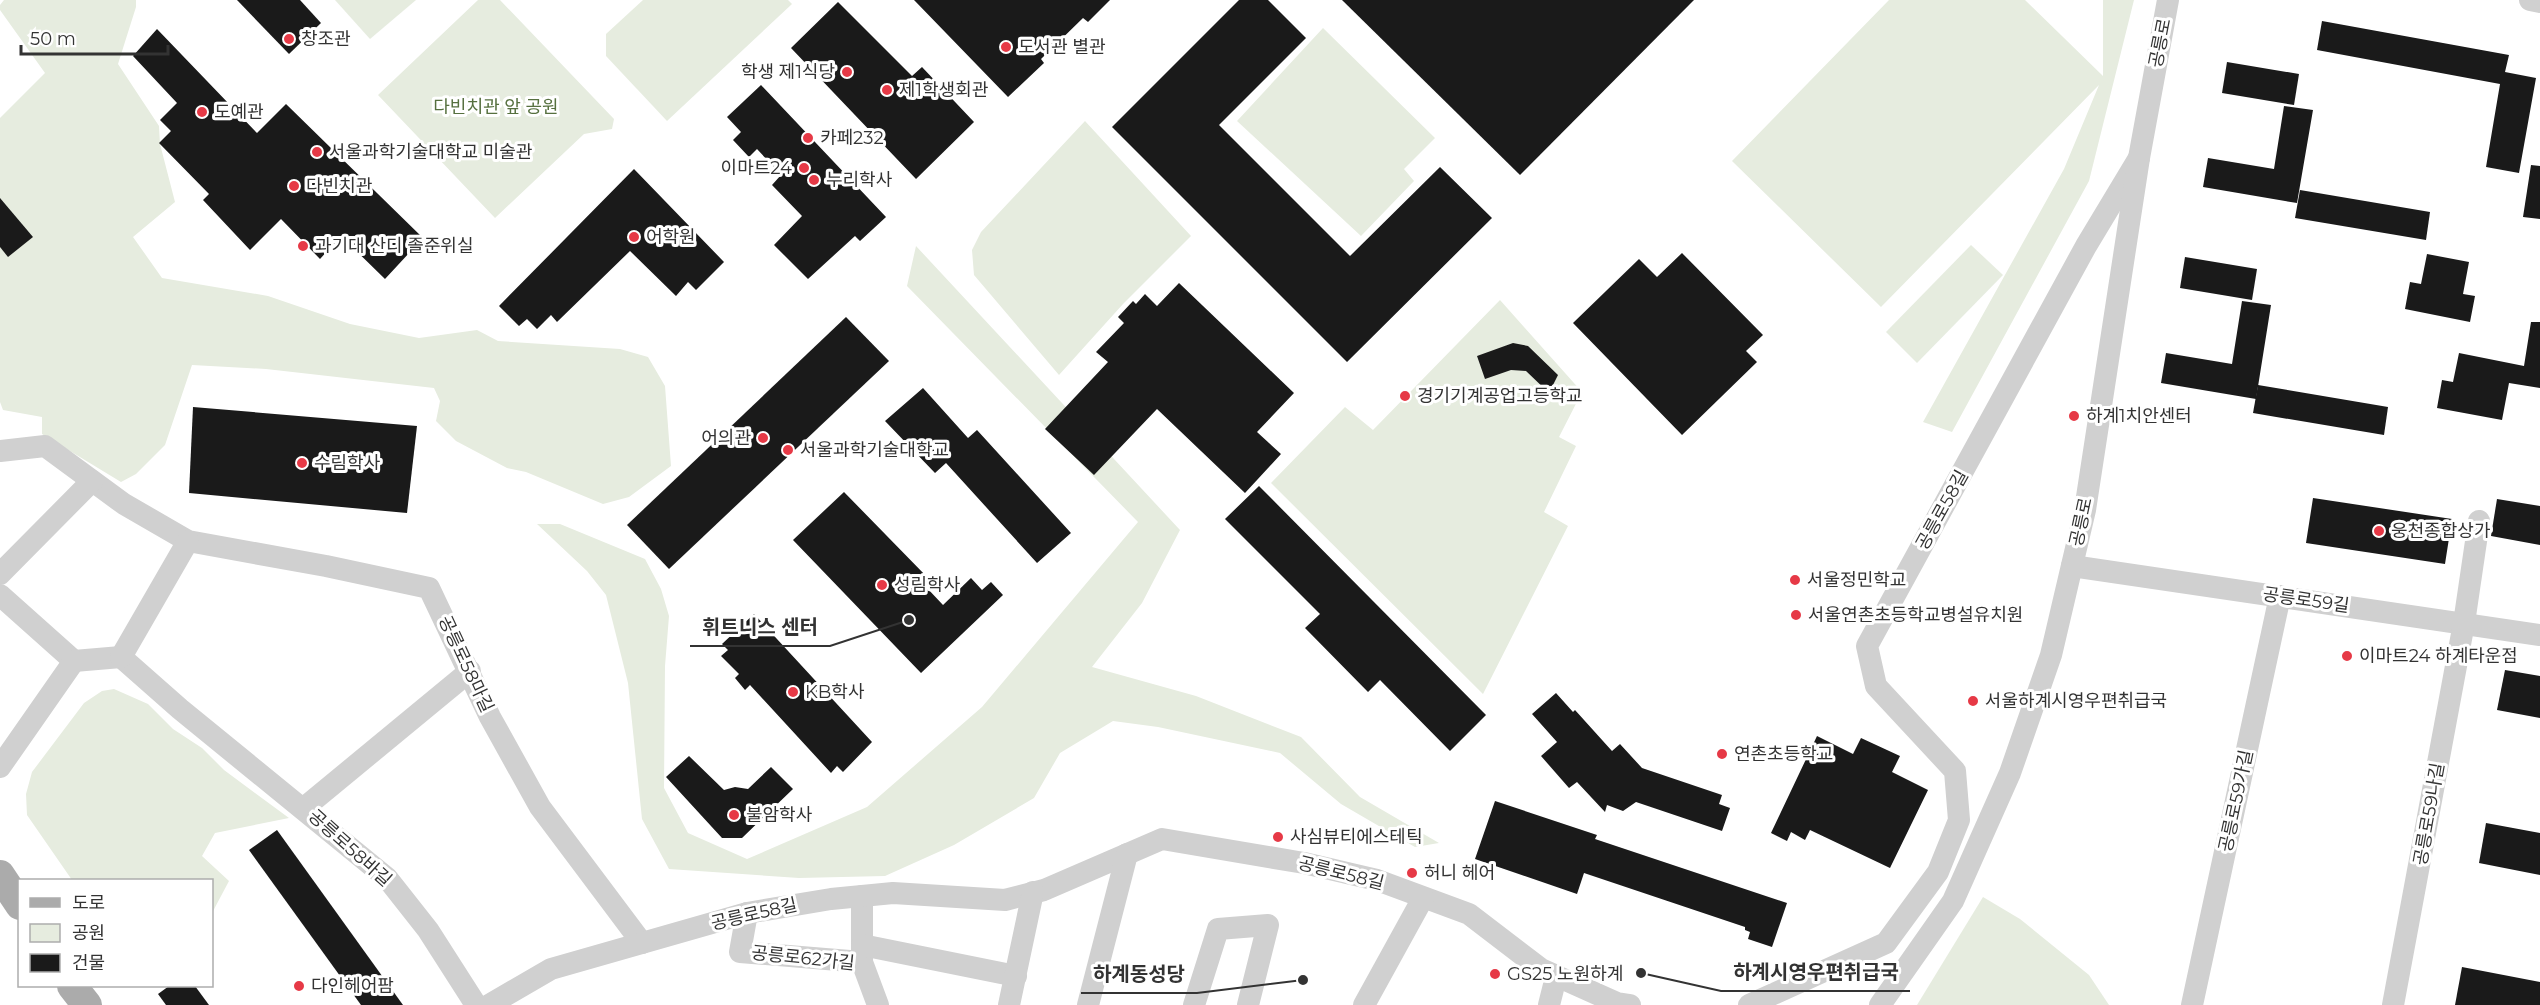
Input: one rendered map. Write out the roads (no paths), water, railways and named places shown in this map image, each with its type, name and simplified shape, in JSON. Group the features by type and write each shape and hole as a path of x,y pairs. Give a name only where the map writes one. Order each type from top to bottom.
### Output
{"main road":[{"path":"0,875 18,902"},
{"path":"73,987 87,1005"}],"street":[{"name":"공릉로","path":"1884,1003 1953,901 2010,773 2051,655 2085,510 2139,158 2168,0"},
{"path":"2530,0 2540,2"},
{"name":"공릉로58길","path":"1749,1005 1886,943 1938,872 1959,820 1955,771 1876,686 1867,646 2086,246 2139,158"},
{"name":"공릉로58마길","path":"0,451 45,446 124,504 188,541 326,566 429,588 490,717 540,807 642,943"},
{"path":"0,574 92,481"},
{"name":"공릉로59나길","path":"2393,1005 2464,623 2479,521"},
{"path":"121,657 188,541"},
{"name":"공릉로59길","path":"2072,566 2540,635"},
{"path":"0,595 74,661 121,657 180,709 304,808"},
{"name":"공릉로59가길","path":"2192,1005 2280,596"},
{"path":"0,767 74,661"},
{"name":"공릉로58바길","path":"470,671 304,808 387,878 428,930 476,1005"},
{"name":"공릉로58길","path":"489,1005 551,969 747,913 831,898 893,893 1005,900 1033,892 1162,839 1304,862 1377,880 1469,914 1541,969 1617,1003 1630,1005"},
{"path":"1088,1005 1127,854"},
{"path":"1010,1005 1033,892"},
{"path":"862,896 862,953 1016,976"},
{"path":"1364,1005 1423,898"},
{"name":"공릉로62가길","path":"747,913 740,952 862,953 878,1005"},
{"path":"1194,1005 1218,929 1268,925 1248,1005"},
{"path":"1549,1005 1556,977"}],"place":[{"name":"창조관","path":"289,39"},
{"name":"도서관 별관","path":"1006,47"},
{"name":"학생 제1식당","path":"847,72"},
{"name":"제1학생회관","path":"887,90"},
{"name":"도예관","path":"202,112"},
{"name":"카페232","path":"808,138"},
{"name":"서울과학기술대학교 미술관","path":"317,152"},
{"name":"이마트24","path":"804,168"},
{"name":"누리학사","path":"814,180"},
{"name":"다빈치관","path":"294,186"},
{"name":"어학원","path":"634,237"},
{"name":"과기대 산디 졸준위실","path":"303,246"},
{"name":"경기기계공업고등학교","path":"1405,396"},
{"name":"하계1치안센터","path":"2074,416"},
{"name":"어의관","path":"763,438"},
{"name":"서울과학기술대학교","path":"788,450"},
{"name":"수림학사","path":"302,463"},
{"name":"웅천종합상가","path":"2379,531"},
{"name":"서울정민학교","path":"1795,580"},
{"name":"성림학사","path":"882,585"},
{"name":"서울연촌초등학교병설유치원","path":"1796,615"},
{"name":"휘트니스 센터","path":"909,620"},
{"name":"이마트24 하계타운점","path":"2347,656"},
{"name":"KB학사","path":"793,692"},
{"name":"서울하계시영우편취급국","path":"1973,701"},
{"name":"연촌초등학교","path":"1722,754"},
{"name":"불암학사","path":"734,815"},
{"name":"사심뷰티에스테틱","path":"1278,837"},
{"name":"허니 헤어","path":"1412,873"},
{"name":"하계시영우편취급국","path":"1641,973"},
{"name":"GS25 노원하계","path":"1495,974"},
{"name":"하계동성당","path":"1303,980"},
{"name":"다인헤어팜","path":"299,986"}],"park label":[{"name":"다빈치관 앞 공원","path":"496,107"}]}
